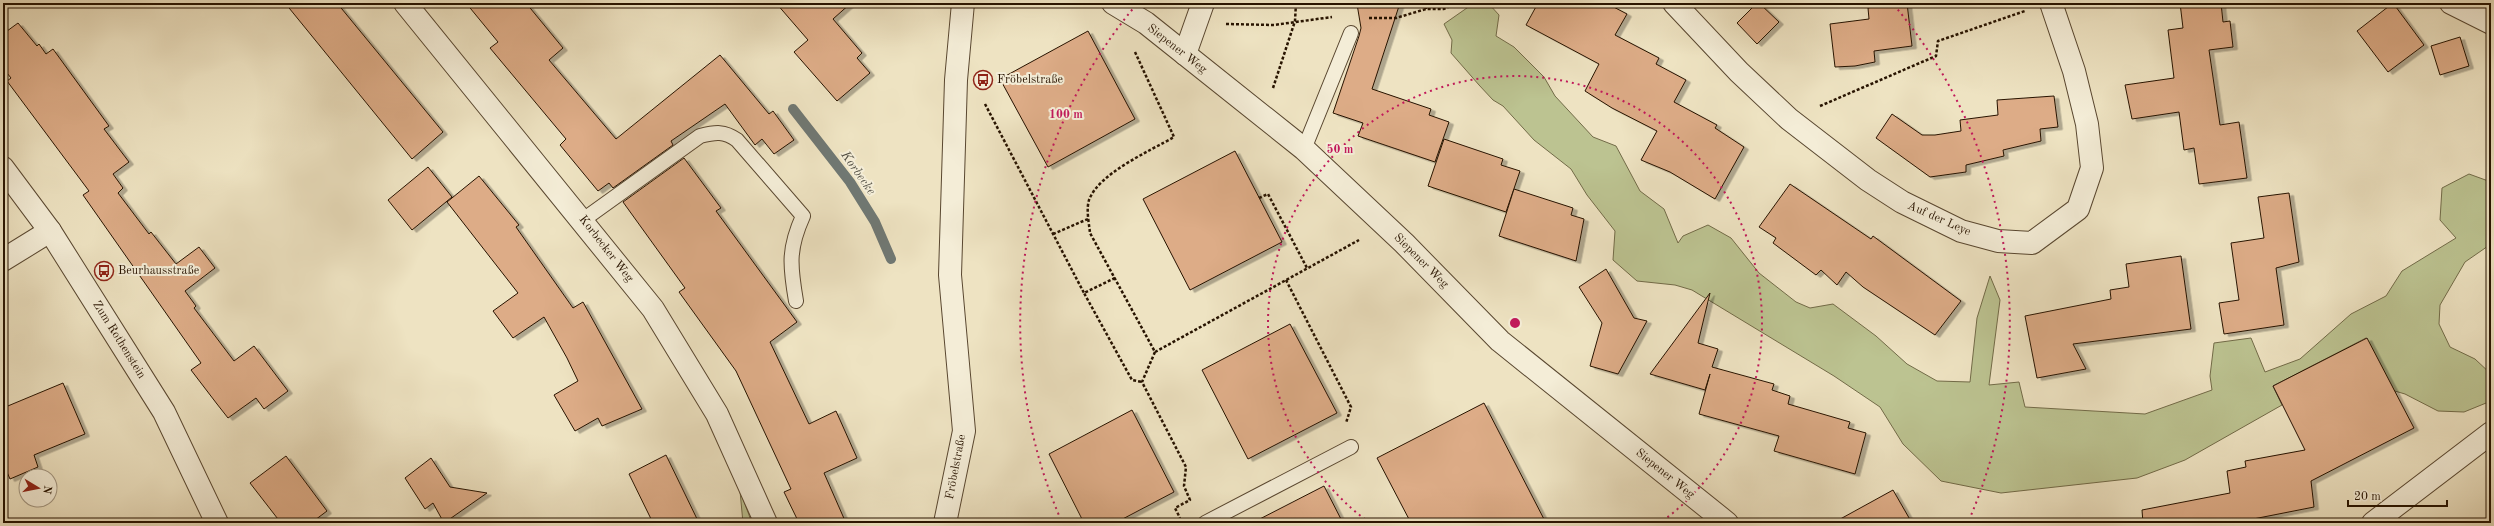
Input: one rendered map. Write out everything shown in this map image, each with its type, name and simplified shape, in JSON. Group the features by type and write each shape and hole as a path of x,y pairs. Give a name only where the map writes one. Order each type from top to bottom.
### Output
{"street":[{"name":"Korbecker Weg","path":"404,3 583,220 653,309 717,414 766,523"},
{"name":"Fröbelstraße","path":"945,523 964,431 950,275 954,125 963,3"},
{"name":"Siepener Weg","path":"1113,3 1146,23 1304,149 1404,243 1500,341 1727,523"},
{"name":"Auf der Leye","path":"1674,3 1739,72 1789,119 1868,180 1902,202 1961,232 1998,241 2032,243 2078,209 2092,168 2087,124 2074,71 2051,3"},
{"path":"2451,3 2491,23"},
{"path":"1185,54 1200,13"},
{"name":"Zum Rothenstein","path":"3,168 50,231 164,412 217,523"},
{"path":"3,260 50,231"},
{"path":"2373,523 2491,434"}],"lane":[{"path":"1304,149 1351,33"},
{"path":"583,220 700,136 715,132 727,133 737,140 803,216 793,239 791,270 796,301"},
{"path":"1205,523 1351,447"}],"path":[{"path":"1263,117 1295,21 1296,3"},
{"path":"1426,3 1426,9"},
{"path":"1363,18 1396,18 1426,9 1444,9 1456,3"},
{"path":"1789,119 1936,56 1938,41 2028,11"},
{"path":"1200,13 1274,25 1334,17"},
{"path":"1146,23 1134,52 1174,137 1102,180 1089,200 1088,219 1090,233 1155,352"},
{"path":"984,102 1084,293 1132,380 1142,382"},
{"path":"1259,198 1268,194 1308,268"},
{"path":"1053,234 1088,219"},
{"path":"1142,382 1155,352 1351,244"},
{"path":"1084,293 1115,278"},
{"path":"1286,280 1351,408 1345,422 1351,447"},
{"path":"1142,382 1186,467 1184,486 1190,500 1175,508 1182,523"}],"green space":[{"path":"1474,3 1489,4 1499,15 1496,36 1514,47 1544,77 1555,96 1593,137 1616,146 1640,191 1664,209 1678,243 1683,236 1708,225 1731,238 1759,273 1796,302 1810,308 1833,304 1876,336 1907,364 1937,381 1970,382 1977,318 1990,276 2000,300 1989,385 2019,382 2025,407 2145,414 2212,390 2210,376 2214,343 2251,338 2265,372 2300,359 2351,314 2386,296 2402,271 2456,238 2440,220 2442,188 2469,174 2491,182 2491,244 2465,262 2440,305 2439,324 2450,347 2475,359 2491,374 2491,401 2464,412 2438,411 2405,394 2357,380 2366,338 2273,386 2282,405 2185,460 2137,478 2001,493 1941,481 1903,444 1880,407 1834,376 1692,290 1675,285 1637,281 1613,260 1615,231 1587,195 1571,169 1534,140 1503,106 1493,100 1451,53 1452,40 1444,24"},
{"path":"740,491 752,523 743,523"}],"building":[{"path":"285,3 337,3 443,132 412,159"},
{"path":"466,3 526,3 563,48 549,60 616,139 720,55 769,114 773,111 794,140 774,154 762,139 755,145 725,104 671,141 673,145 613,188 609,183 598,191 560,145 566,139 490,48 498,42"},
{"path":"776,3 851,3 833,19 862,53 857,58 870,73 837,101 794,52 808,40"},
{"path":"1400,3 1372,89 1431,109 1429,115 1449,122 1435,162 1358,136 1363,123 1333,113 1361,28 1357,4"},
{"path":"1538,3 1606,3 1627,14 1615,35 1659,58 1656,64 1686,80 1674,102 1717,125 1715,128 1744,147 1715,199 1670,172 1641,160 1657,131 1612,108 1585,91 1599,64 1526,25"},
{"path":"1757,3 1759,3 1779,22 1757,44 1737,23"},
{"path":"1889,3 1907,3 1912,46 1874,51 1875,62 1855,66 1835,67 1830,24 1869,19 1868,8"},
{"path":"2180,3 2221,3 2223,22 2230,21 2233,47 2209,50 2220,125 2239,122 2247,178 2199,184 2194,148 2184,150 2179,112 2132,119 2125,85 2174,78 2168,30 2183,28"},
{"path":"2393,3 2424,45 2388,72 2357,31"},
{"path":"18,23 37,46 39,44 46,54 53,49 109,126 104,129 129,162 113,174 123,188 118,193 149,234 151,232 176,264 199,247 215,268 185,291 196,306 194,308 234,361 254,346 288,391 264,409 256,398 228,418 191,370 201,363 83,195 89,191 7,81 11,78 3,68 3,34"},
{"path":"1088,31 1135,119 1048,167 1000,79"},
{"path":"2460,37 2469,66 2440,75 2431,46"},
{"path":"2054,96 2058,127 2040,129 2041,141 2003,150 2004,156 1966,165 1966,172 1930,177 1876,138 1892,114 1922,135 1935,135 1961,131 1960,120 1998,115 1997,100"},
{"path":"1444,139 1503,159 1501,165 1520,171 1506,212 1428,186"},
{"path":"1235,151 1282,242 1190,290 1143,199"},
{"path":"684,158 721,208 716,211 797,322 770,342 809,424 836,411 857,458 824,473 846,523 799,523 784,492 791,489 736,371 679,292 685,288 623,202"},
{"path":"428,167 452,197 412,230 388,200"},
{"path":"479,176 519,225 516,227 573,308 583,302 642,409 602,426 598,418 575,431 554,395 578,381 567,358 544,317 513,338 493,311 518,293 447,202"},
{"path":"1790,184 1871,239 1873,236 1961,301 1935,335 1863,287 1846,272 1837,285 1821,270 1816,275 1773,243 1776,238 1759,227"},
{"path":"1514,189 1573,208 1571,215 1584,219 1576,261 1499,236"},
{"path":"2289,193 2299,262 2276,268 2284,325 2224,334 2219,303 2239,300 2231,243 2264,238 2258,197"},
{"path":"2181,256 2191,329 2073,344 2086,369 2037,378 2025,316 2111,299 2110,290 2129,287 2126,264"},
{"path":"1606,269 1634,318 1647,321 1618,374 1590,366 1602,323 1579,287"},
{"path":"1710,293 1698,343 1718,349 1712,367 1774,384 1772,390 1790,396 1788,404 1850,422 1848,428 1866,433 1855,474 1774,451 1779,436 1699,414 1710,374 1705,390 1650,374"},
{"path":"1290,324 1337,413 1248,459 1202,370"},
{"path":"2367,338 2414,428 2311,481 2314,507 2233,523 2143,523 2142,510 2230,493 2227,471 2246,467 2245,461 2305,450 2273,386"},
{"path":"63,383 85,434 34,455 38,467 18,468 18,476 10,479 3,463 3,408"},
{"path":"1484,403 1546,523 1411,523 1377,458"},
{"path":"1132,410 1174,492 1115,523 1084,523 1049,454"},
{"path":"666,455 699,523 653,523 629,474"},
{"path":"286,456 327,511 311,523 281,523 250,483"},
{"path":"431,458 450,487 487,493 444,523 433,503 425,509 405,478"},
{"path":"1324,486 1343,523 1252,523"},
{"path":"1893,490 1912,523 1833,523"}],"waterway":[{"name":"Korbecke","path":"793,109 850,182 875,222 891,259"}],"place":[{"name":"Fröbelstraße","path":"983,80"},
{"name":"Beurhausstraße","path":"104,271"}]}
